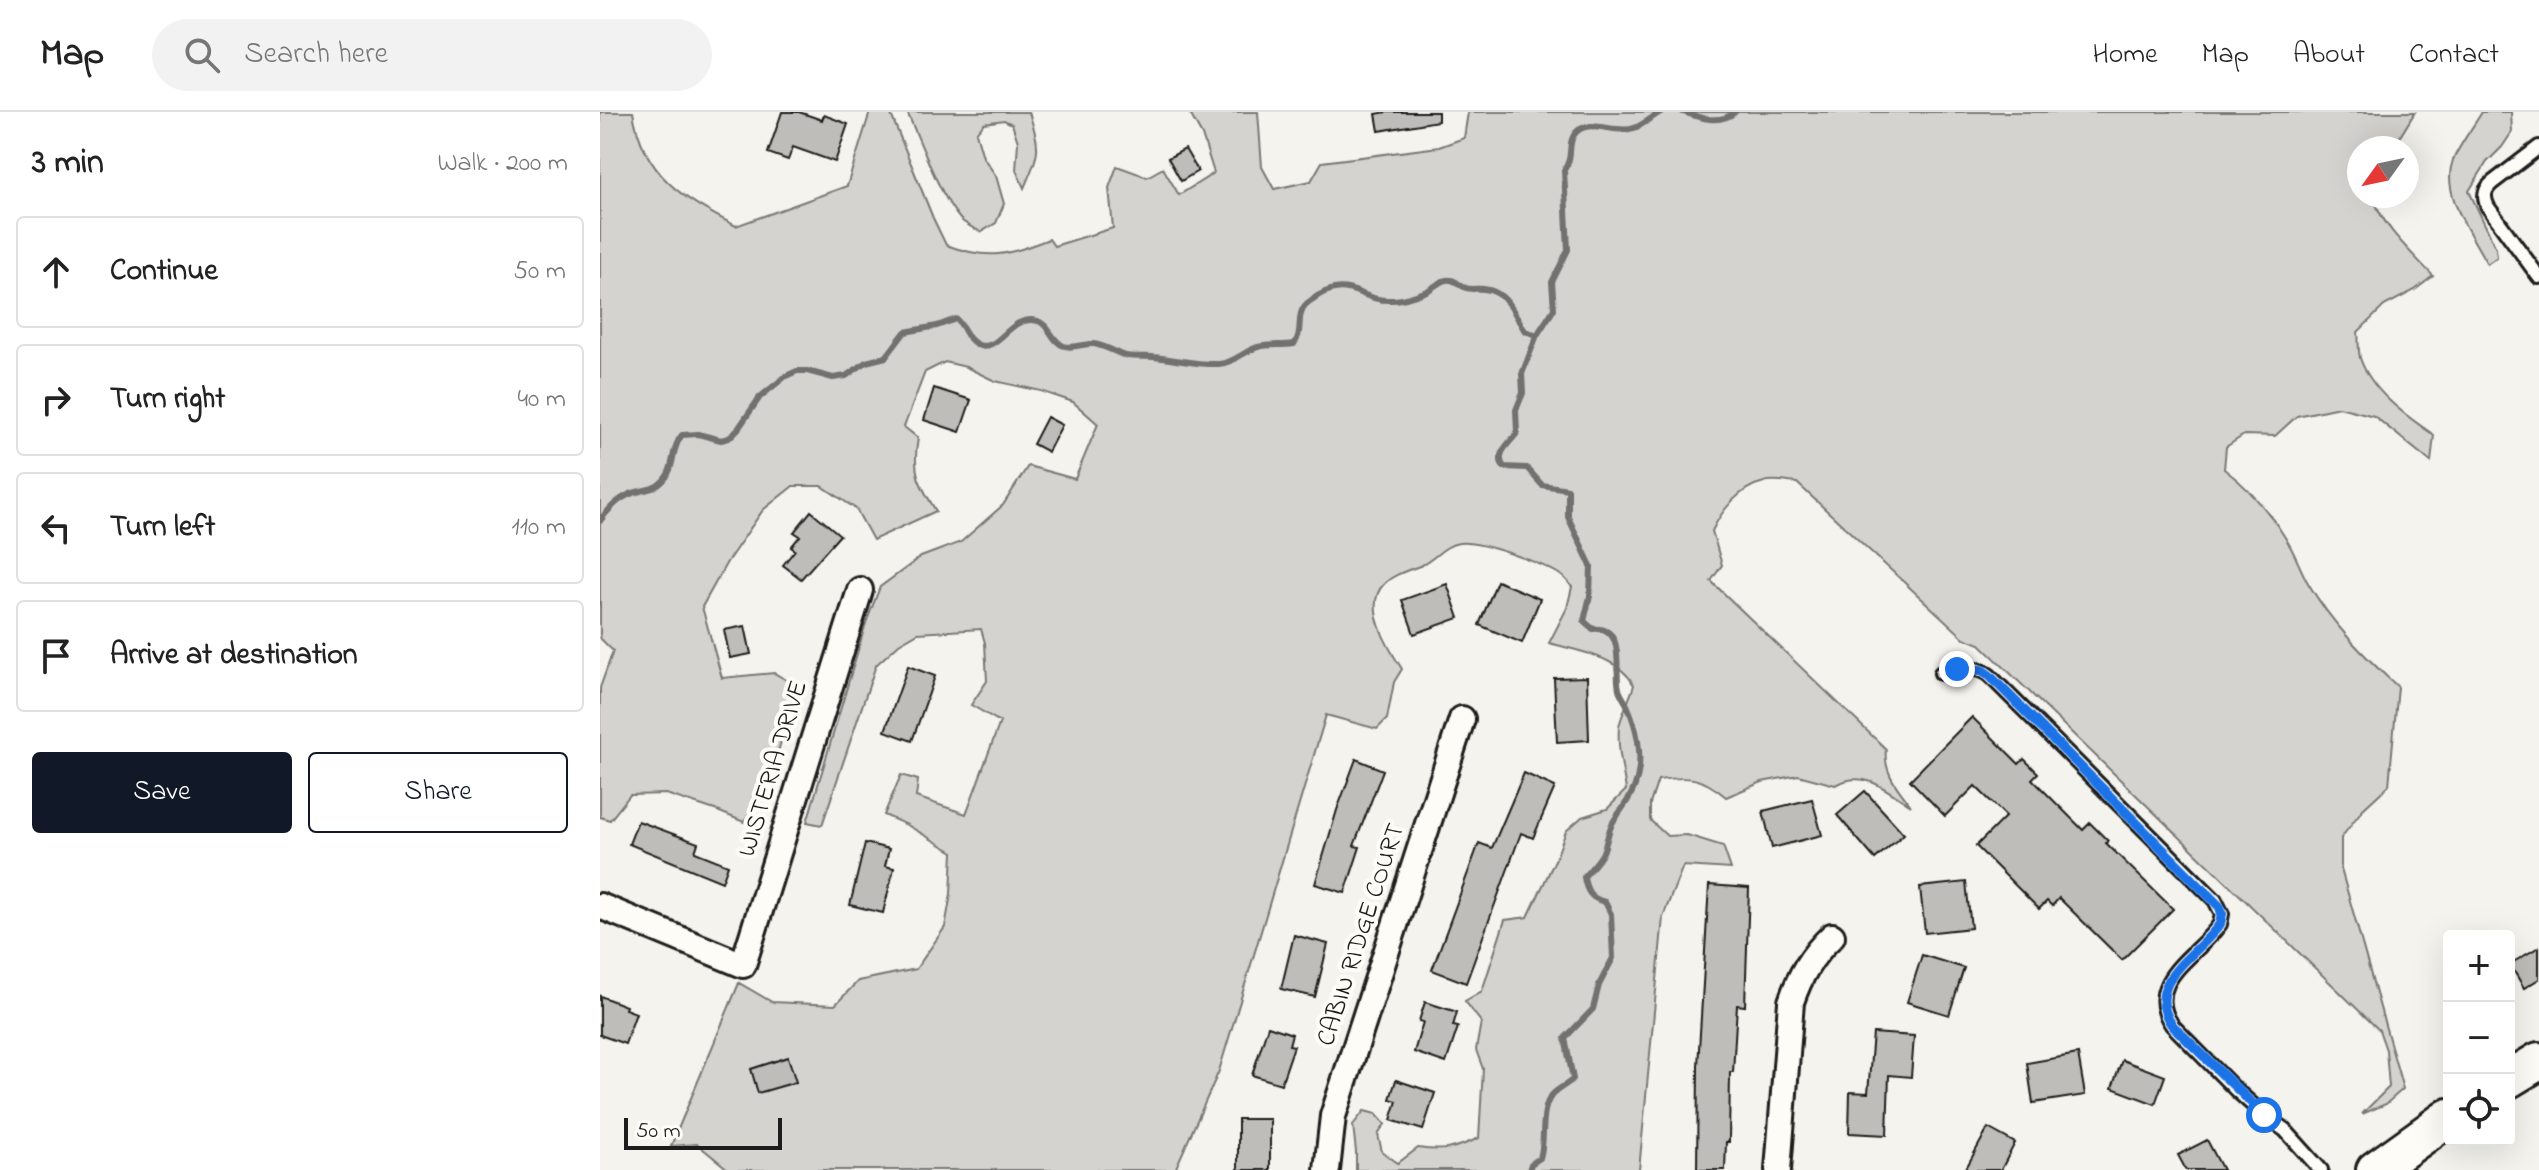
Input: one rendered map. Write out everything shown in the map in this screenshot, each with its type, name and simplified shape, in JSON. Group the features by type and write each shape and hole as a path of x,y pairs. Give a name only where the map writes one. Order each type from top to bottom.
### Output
{"street":[{"name":"WISTERIA DRIVE","path":"600,906 743,965 860,590"},
{"name":"CABIN RIDGE COURT","path":"1327,1170 1333,1116 1462,719"},
{"path":"1778,1170 1791,1002 1798,980 1810,960 1832,936"},
{"path":"2515,1075 2539,1061"},
{"path":"2375,1170 2443,1121"}],"lane":[{"path":"2539,147 2487,187 2484,197 2539,277"},
{"path":"1941,673 1973,668 1989,675 2215,900 2222,914 2220,924 2172,975 2163,992 2165,1014 2236,1090 2285,1130 2321,1170"}],"shaded area":[{"path":"600,112 633,112 638,134 656,169 683,195 736,226 847,186 870,112 890,112 946,245 975,253 998,254 1049,239 1054,246 1113,228 1109,188 1117,166 1147,177 1163,168 1179,195 1214,173 1202,135 1189,112 1258,112 1262,167 1274,189 1311,181 1322,162 1439,147 1464,138 1468,112 2415,112 2400,136 2347,136 2347,208 2378,208 2389,228 2433,276 2415,290 2384,306 2358,332 2360,358 2372,381 2401,411 2434,435 2431,462 2374,416 2339,407 2297,416 2275,436 2244,435 2226,447 2224,469 2250,492 2273,520 2317,598 2338,626 2398,687 2389,785 2363,809 2341,838 2341,869 2403,1089 2386,1104 2362,1114 2389,1087 2386,1050 2379,1030 1980,644 1964,638 1797,483 1772,481 1755,485 1739,495 1716,523 1712,531 1722,565 1711,581 1886,749 1889,773 1911,806 1874,783 1856,779 1835,785 1798,775 1762,782 1726,797 1694,779 1658,780 1650,804 1650,820 1667,836 1687,835 1723,846 1731,869 1683,866 1663,917 1639,1170 1356,1170 1353,1125 1364,1111 1376,1114 1385,1124 1378,1135 1382,1152 1398,1163 1418,1148 1449,1149 1479,1138 1483,1069 1476,1050 1481,1022 1465,1001 1482,991 1505,920 1528,917 1566,831 1582,817 1607,809 1626,790 1619,727 1634,685 1627,675 1608,661 1549,643 1567,608 1572,587 1561,575 1539,564 1495,549 1459,543 1392,578 1378,593 1376,604 1380,627 1402,669 1394,682 1387,719 1377,729 1326,715 1219,1071 1175,1170 729,1170 697,1144 671,1146 739,983 772,1002 835,1005 858,981 916,969 945,927 951,894 953,852 884,815 901,775 918,780 916,797 966,814 1000,722 971,705 987,681 981,629 918,633 899,644 876,665 822,825 807,822 866,623 880,587 921,557 961,542 1003,505 1028,466 1075,479 1098,424 1073,402 995,381 966,367 945,362 925,372 904,427 918,438 916,468 936,511 873,540 856,509 822,486 793,486 763,510 727,562 702,607 722,678 774,673 797,686 769,783 744,822 666,794 630,795 610,820 600,817 600,688 613,651 600,638"},
{"path":"907,112 1029,112 1037,151 1024,188 1016,170 1018,142 1012,124 1004,120 984,123 976,133 983,157 996,176 1004,204 996,223 981,232 960,219 938,182"},
{"path":"2482,112 2511,112 2512,132 2487,162 2469,191 2496,248 2497,257 2487,264 2454,200 2450,173 2456,154"}],"building":[{"path":"782,112 799,112 822,120 824,115 848,124 835,162 793,147 788,160 768,153"},
{"path":"1438,112 1438,121 1379,131 1376,114"},
{"path":"1185,149 1198,171 1181,181 1168,158"},
{"path":"934,388 971,400 960,432 924,420"},
{"path":"1047,417 1062,425 1048,452 1033,444"},
{"path":"811,511 840,535 801,579 783,565 795,550 791,547 800,536 794,532"},
{"path":"1497,581 1540,599 1522,643 1479,625"},
{"path":"1447,584 1459,618 1414,634 1402,600"},
{"path":"745,626 751,654 730,658 724,630"},
{"path":"908,666 935,676 912,741 885,731"},
{"path":"1587,677 1589,740 1557,742 1554,678"},
{"path":"1972,717 2019,764 2024,759 2038,773 2032,779 2083,830 2090,823 2173,909 2122,960 2059,898 2052,906 2047,901 2039,909 1976,846 2006,816 1975,786 1945,816 1910,780"},
{"path":"1356,759 1383,770 1354,846 1360,847 1345,893 1315,884"},
{"path":"1524,773 1555,787 1533,838 1521,833 1466,983 1432,970 1479,843 1492,848"},
{"path":"1865,791 1904,834 1875,859 1837,815"},
{"path":"1812,799 1822,835 1772,848 1763,811"},
{"path":"638,821 698,843 695,852 728,865 722,882 629,844"},
{"path":"865,843 889,849 885,866 894,868 883,913 850,905"},
{"path":"1966,882 1971,928 1925,933 1920,887"},
{"path":"1709,885 1749,888 1745,1006 1737,1005 1725,1170 1697,1170 1698,1066"},
{"path":"1294,935 1328,944 1315,997 1281,989"},
{"path":"2539,947 2539,979 2524,988 2515,973 2515,961"},
{"path":"1922,955 1964,968 1949,1015 1907,1002"},
{"path":"600,996 636,1013 625,1044 600,1035"},
{"path":"1425,1002 1457,1012 1453,1026 1458,1027 1446,1063 1414,1052"},
{"path":"1268,1026 1292,1034 1289,1045 1294,1046 1281,1084 1252,1075"},
{"path":"1873,1033 1914,1036 1911,1077 1889,1075 1887,1135 1849,1133 1850,1092 1868,1093"},
{"path":"2078,1054 2085,1095 2033,1103 2027,1063"},
{"path":"788,1057 796,1082 758,1093 751,1069"},
{"path":"2122,1060 2165,1076 2155,1104 2112,1088"},
{"path":"1396,1080 1435,1093 1423,1130 1391,1120 1397,1101 1390,1099"},
{"path":"1238,1119 1270,1119 1270,1170 1238,1170"},
{"path":"1988,1128 2015,1143 2001,1170 1965,1170"},
{"path":"2207,1140 2223,1170 2186,1170 2178,1155"}],"waterway":[{"path":"1529,1170 1531,1164 1540,1158 1548,1101 1573,1079 1565,1038 1593,1009 1599,985 1613,958 1611,914 1605,902 1590,894 1584,877 1601,855 1611,825 1633,791 1639,770 1639,751 1634,722 1619,689 1615,642 1611,634 1593,629 1584,621 1590,596 1591,566 1568,517 1568,489 1542,485 1527,468 1504,467 1501,457 1517,433 1516,410 1523,393 1522,374 1537,335 1554,309 1552,282 1568,250 1564,170 1572,139 1586,127 1634,128 1661,112"},
{"path":"1683,112 1716,119 1735,112"},
{"path":"600,521 624,497 655,487 663,481 682,435 698,434 721,440 729,438 760,397 786,376 797,371 833,378 846,376 866,362 886,357 905,332 956,319 971,340 979,345 993,343 1020,322 1028,320 1042,323 1064,346 1094,344 1126,356 1219,364 1258,347 1294,344 1305,305 1324,293 1344,288 1370,297 1396,300 1423,293 1450,280 1468,289 1484,289 1499,294 1509,304 1525,331 1537,335"}],"route":[{"path":"1957,669 1973,668 1989,675 2220,907 2220,924 2172,975 2163,992 2162,1005 2172,1025 2264,1115"}]}
